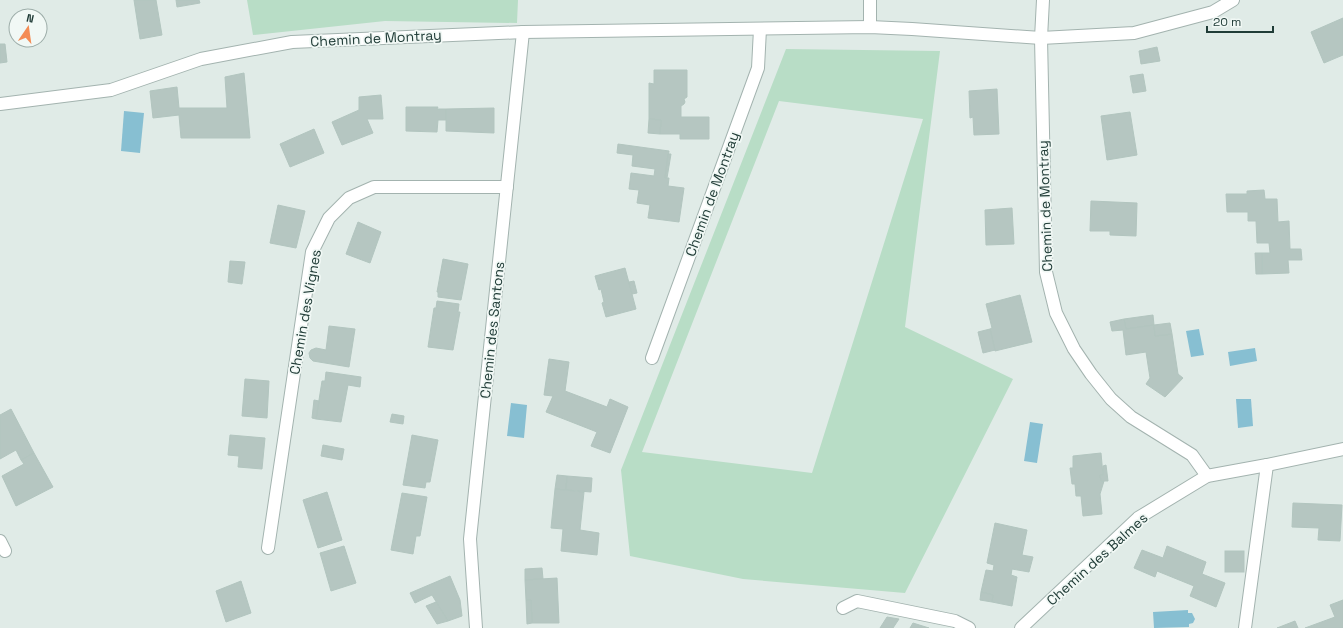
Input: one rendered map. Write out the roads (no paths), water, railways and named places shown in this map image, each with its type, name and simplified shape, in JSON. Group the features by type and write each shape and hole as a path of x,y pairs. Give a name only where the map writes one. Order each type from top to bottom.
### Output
{"street":[{"path":"870,0 870,27"},
{"name":"Chemin de Montray","path":"1043,0 1041,38 1046,272 1056,313 1074,350 1111,398 1131,417 1192,455 1207,476"},
{"name":"Chemin de Montray","path":"0,104 111,90 202,59 292,42 523,32 870,27 1041,38 1134,33 1213,12 1233,0"},
{"name":"Chemin de Montray","path":"652,358 758,68 760,29"},
{"name":"Chemin des Santons","path":"476,628 470,539 523,32"},
{"name":"Chemin des Vignes","path":"268,548 312,252 329,218 348,198 374,187 507,187"},
{"name":"Chemin des Balmes","path":"1021,628 1138,518 1207,476 1343,449"},
{"path":"1245,628 1267,465"},
{"path":"843,608 857,601 955,621 969,628"}],"water":[{"path":"124,111 144,113 140,153 121,151"},
{"path":"1199,329 1204,355 1191,357 1186,331"},
{"path":"1255,348 1257,361 1230,366 1228,352"},
{"path":"1236,399 1251,399 1253,426 1238,428"},
{"path":"511,403 527,405 524,438 507,436"},
{"path":"1030,422 1043,424 1037,463 1024,461"},
{"path":"1188,610 1188,613 1192,613 1195,619 1193,623 1189,624 1189,627 1154,628 1153,612"}]}
